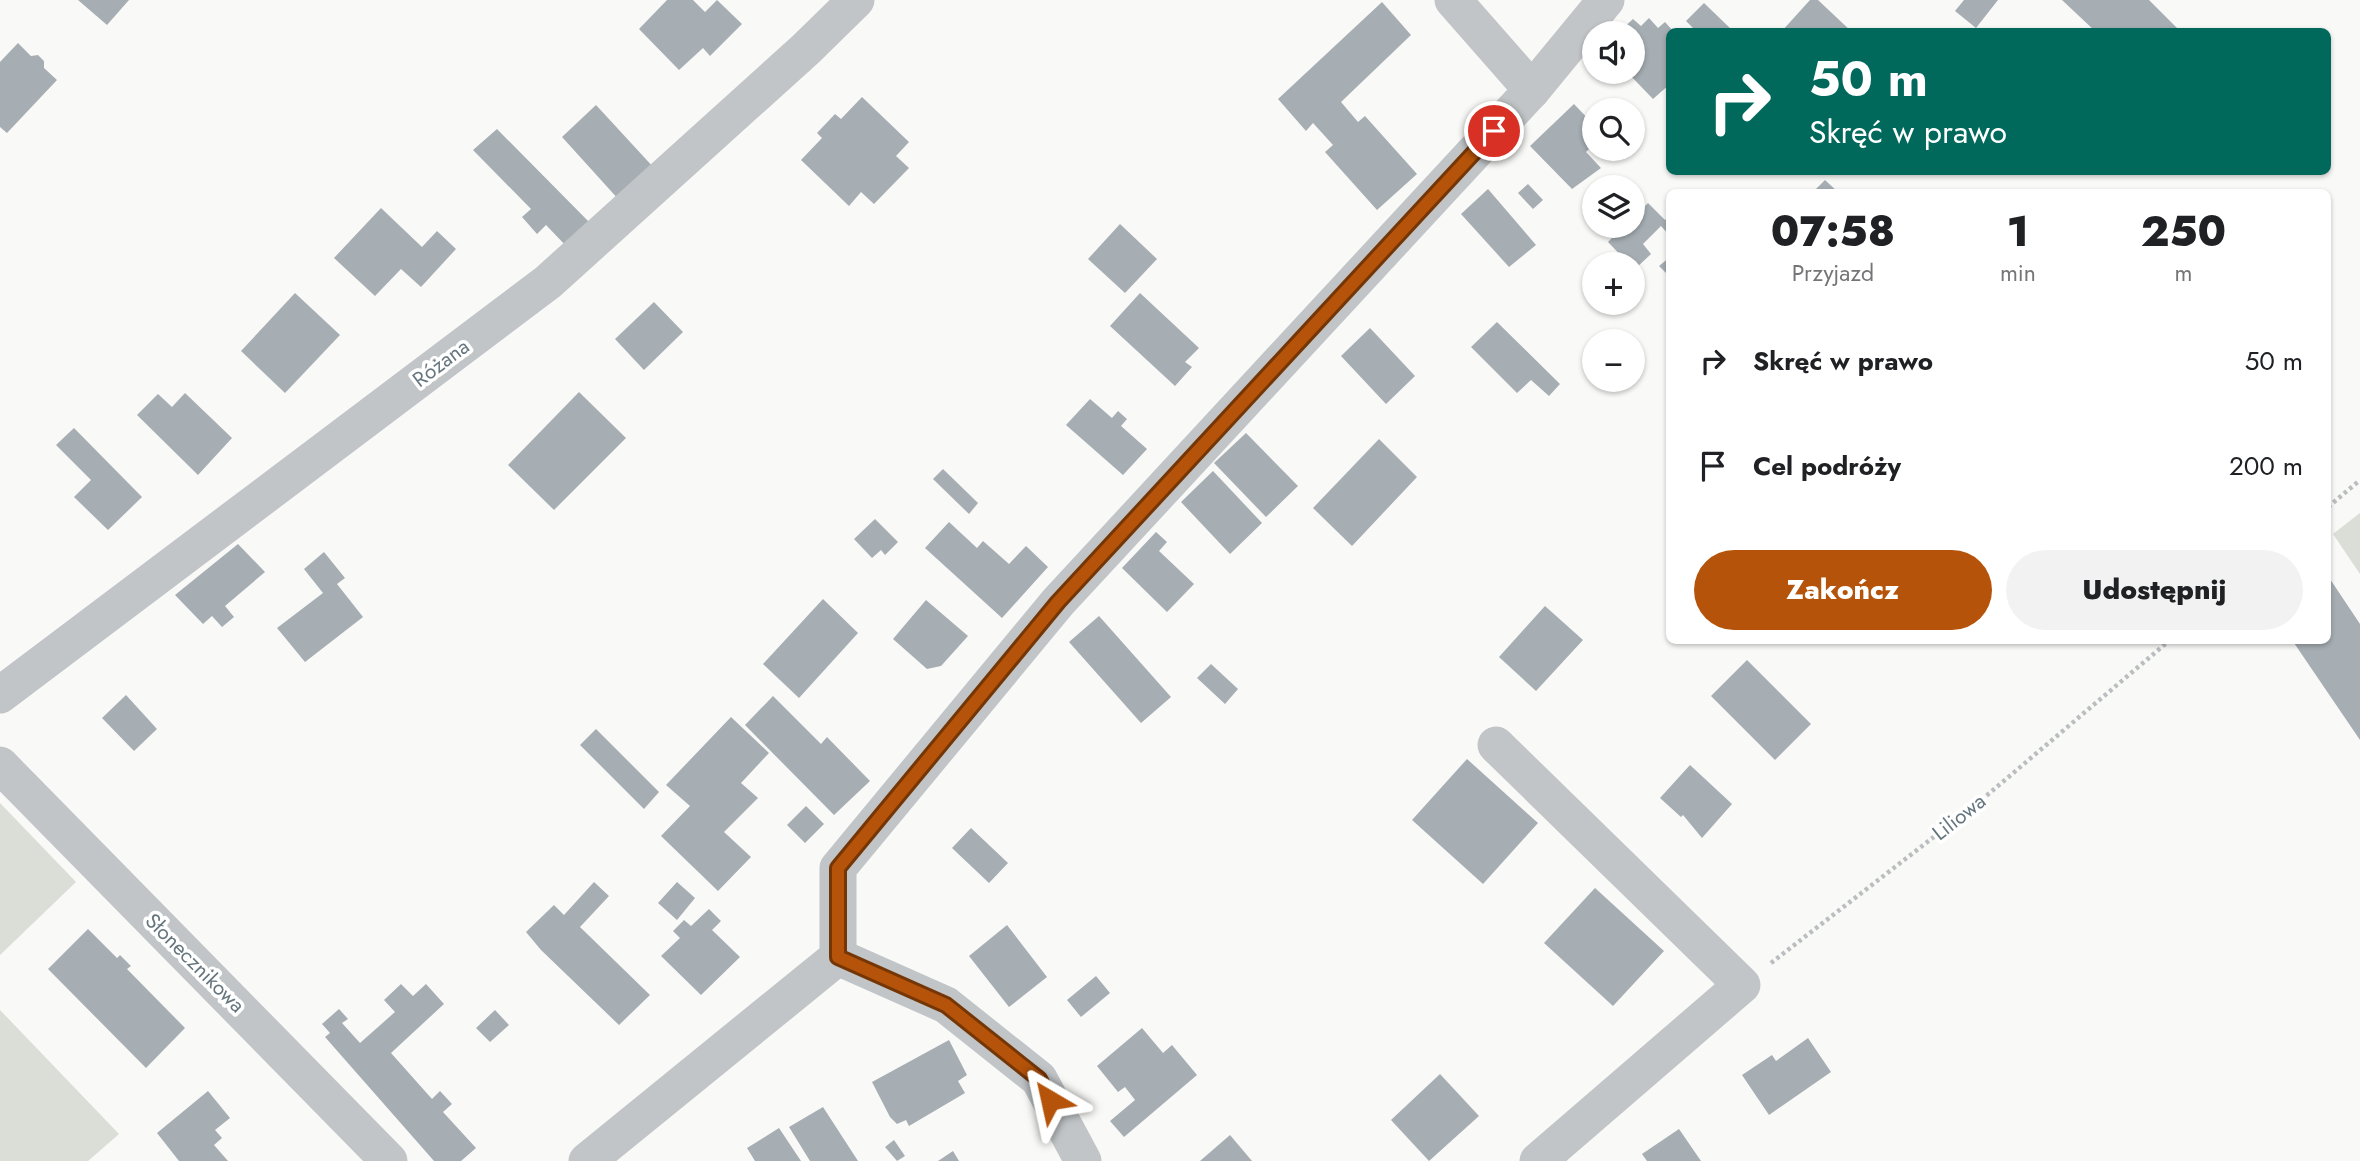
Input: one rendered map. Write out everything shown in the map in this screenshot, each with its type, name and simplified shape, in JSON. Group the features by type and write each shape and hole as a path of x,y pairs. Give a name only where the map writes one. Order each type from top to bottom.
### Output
{"street":[{"name":"Różana","path":"0,695 548,282 806,49 856,0"},
{"path":"1453,0 1532,90"},
{"path":"838,957 838,868 1058,602 1532,90 1606,0"},
{"path":"1496,745 1742,985 1538,1161"},
{"name":"Słonecznikowa","path":"0,765 389,1161"},
{"path":"587,1161 838,957"},
{"path":"838,957 946,1005 1039,1079 1083,1161"}],"path":[{"path":"2331,504 2360,480"},
{"name":"Liliowa","path":"1742,985 1979,802 2165,644"}],"shaded area":[{"path":"2360,513 2360,574 2333,534"},
{"path":"0,803 76,882 0,955"},
{"path":"0,1010 119,1134 88,1161 0,1161"}],"building":[{"path":"78,0 129,0 107,25"},
{"path":"667,0 693,0 705,12 717,0 742,24 710,56 703,48 679,70 639,29"},
{"path":"1810,0 1818,0 1848,28 1785,28"},
{"path":"1964,0 1998,0 1976,28 1955,11"},
{"path":"2062,0 2149,0 2177,28 2092,28"},
{"path":"1382,2 1411,35 1341,102 1358,122 1365,116 1417,174 1377,210 1325,152 1333,145 1313,123 1306,131 1278,99"},
{"path":"1704,3 1730,28 1693,28 1686,21"},
{"path":"1649,18 1658,28 1665,22 1670,28 1666,28 1666,88 1653,99 1639,84 1645,84 1645,22"},
{"path":"18,43 31,56 38,55 44,61 44,68 57,80 7,133 0,127 0,62"},
{"path":"862,97 909,142 896,156 909,168 874,204 861,192 849,206 801,160 822,138 817,133 835,114 841,119"},
{"path":"1574,104 1582,112 1582,161 1594,161 1601,168 1591,175 1582,175 1582,182 1572,189 1530,146"},
{"path":"596,105 655,169 620,201 562,137"},
{"path":"497,129 593,226 569,249 546,225 537,234 522,217 531,209 473,150"},
{"path":"1825,180 1835,189 1816,189"},
{"path":"1528,184 1543,200 1533,209 1518,193"},
{"path":"1488,189 1536,245 1509,267 1461,214"},
{"path":"1648,203 1666,219 1666,232 1661,226 1643,244 1651,254 1645,260 1645,252 1618,252 1608,242 1612,238 1645,238 1645,206"},
{"path":"381,208 422,247 437,231 456,249 421,287 401,269 375,296 334,258"},
{"path":"1120,224 1157,259 1125,293 1088,259"},
{"path":"1666,260 1666,273 1659,266"},
{"path":"295,293 340,335 285,393 241,351"},
{"path":"1140,293 1199,348 1185,362 1192,367 1175,386 1110,326"},
{"path":"654,302 683,332 644,370 615,339"},
{"path":"1497,322 1560,384 1549,396 1531,380 1517,393 1471,347"},
{"path":"1370,328 1415,376 1386,404 1341,356"},
{"path":"579,392 626,438 554,510 508,465"},
{"path":"185,393 232,438 198,475 137,415 158,394 172,407"},
{"path":"1090,399 1112,418 1118,411 1127,419 1121,426 1147,449 1123,475 1066,425"},
{"path":"74,428 142,497 108,530 74,497 91,480 56,445"},
{"path":"1246,433 1298,486 1266,517 1214,463"},
{"path":"1379,439 1417,477 1352,546 1313,508"},
{"path":"943,469 978,503 969,514 933,479"},
{"path":"1213,471 1262,523 1230,554 1181,502"},
{"path":"875,519 898,542 885,555 881,550 872,558 854,539"},
{"path":"949,522 977,548 983,541 1009,564 1026,546 1048,567 1002,618 925,548"},
{"path":"1156,532 1167,542 1159,551 1194,584 1167,612 1122,568"},
{"path":"238,544 265,572 225,606 234,617 222,627 212,616 203,624 175,595"},
{"path":"324,552 345,578 337,584 363,617 305,662 277,628 323,593 304,569"},
{"path":"2331,580 2360,624 2360,740 2295,644 2331,644"},
{"path":"823,599 858,633 799,698 763,664"},
{"path":"926,600 968,636 941,666 927,669 893,639"},
{"path":"1545,606 1583,640 1536,691 1499,657"},
{"path":"1099,616 1171,697 1141,723 1069,642"},
{"path":"1747,660 1811,724 1775,760 1711,696"},
{"path":"1211,664 1238,689 1225,704 1197,678"},
{"path":"126,695 157,729 134,751 102,718"},
{"path":"773,696 821,744 827,737 870,781 834,815 745,725"},
{"path":"731,717 769,753 741,783 758,798 724,832 751,857 718,891 661,836 690,806 666,785"},
{"path":"596,729 659,792 644,809 580,745"},
{"path":"1467,759 1538,823 1483,884 1412,820"},
{"path":"1690,765 1732,804 1702,838 1683,815 1681,817 1660,798"},
{"path":"806,806 824,824 805,843 787,825"},
{"path":"971,828 1008,863 989,883 952,848"},
{"path":"594,882 609,896 580,927 650,995 619,1025 541,950 526,932 554,905 564,915"},
{"path":"677,882 695,898 677,920 658,903"},
{"path":"1595,888 1664,951 1613,1006 1544,943"},
{"path":"709,909 721,921 712,930 740,957 701,995 661,956 680,938 673,931 684,920 691,926"},
{"path":"1007,925 1047,977 1009,1007 969,956"},
{"path":"88,929 117,958 120,955 131,966 127,969 185,1028 146,1068 48,969"},
{"path":"1096,976 1110,993 1081,1017 1067,1000"},
{"path":"401,984 413,996 426,984 444,1004 391,1053 432,1099 440,1091 452,1104 443,1112 476,1148 461,1161 434,1161 325,1037 330,1033 322,1024 339,1009 348,1019 342,1023 360,1043 395,1012 384,1000"},
{"path":"495,1010 509,1025 490,1042 476,1028"},
{"path":"1142,1028 1163,1053 1172,1045 1197,1075 1124,1137 1110,1121 1135,1100 1125,1087 1118,1092 1097,1066"},
{"path":"1808,1038 1831,1072 1769,1115 1742,1075 1772,1055 1776,1061"},
{"path":"949,1040 967,1075 958,1081 965,1093 909,1126 906,1120 897,1124 890,1117 872,1082"},
{"path":"1440,1074 1479,1116 1429,1161 1391,1120"},
{"path":"208,1091 230,1118 215,1130 222,1138 214,1145 228,1161 179,1161 157,1133"},
{"path":"823,1107 858,1161 810,1161 789,1127"},
{"path":"779,1128 801,1161 755,1161 747,1148"},
{"path":"1679,1129 1701,1161 1647,1161 1642,1154"},
{"path":"1230,1135 1252,1161 1200,1161"},
{"path":"894,1140 905,1156 897,1161 885,1147"},
{"path":"953,1151 959,1161 938,1161"}],"route":[{"path":"1050,1100 1039,1079 946,1005 838,957 838,868 1058,602 1494,131"}]}
